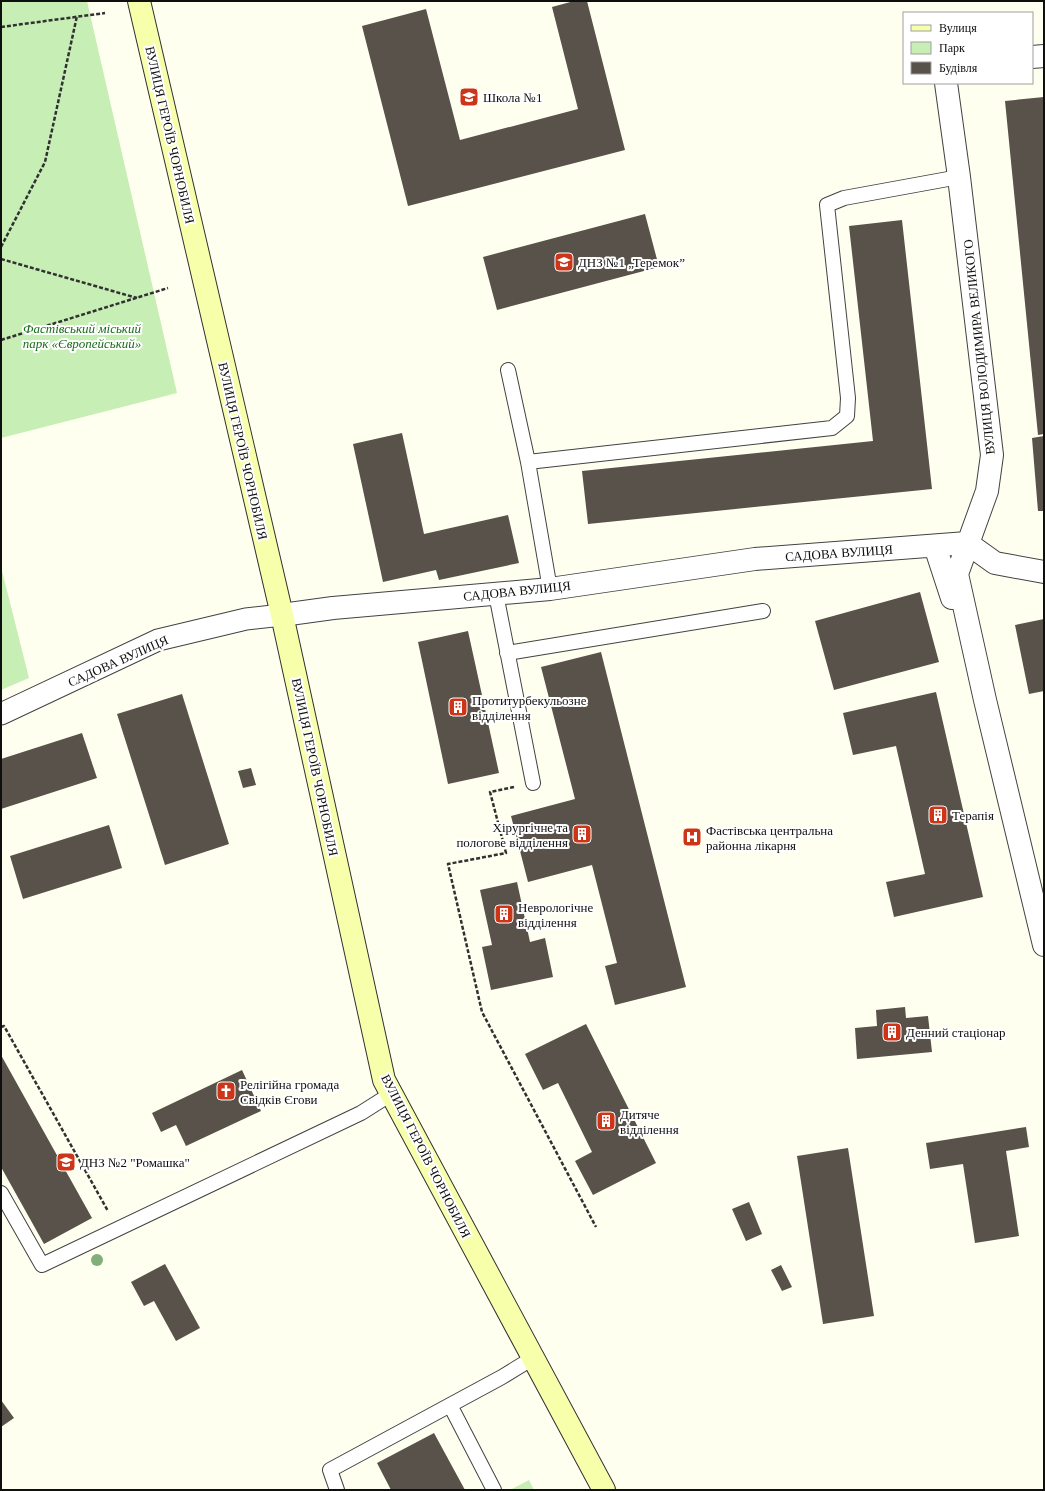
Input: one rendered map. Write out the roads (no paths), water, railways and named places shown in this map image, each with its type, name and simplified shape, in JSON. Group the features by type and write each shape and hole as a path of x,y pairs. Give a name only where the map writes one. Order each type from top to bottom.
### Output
{"main road":[{"name":"ВУЛИЦЯ ГЕРОЇВ ЧОРНОБИЛЯ","path":"139,1 282,615 384,1080 604,1490"}],"street":[{"path":"1033,57 1044,56"},
{"name":"ВУЛИЦЯ ВОЛОДИМИРА ВЕЛИКОГО","path":"946,84 959,177 992,455 987,491 957,574 985,700 1044,945"},
{"name":"САДОВА ВУЛИЦЯ","path":"1,714 158,640 246,619 333,608 550,589 755,559 967,543"},
{"path":"967,543 995,563 1044,572"},
{"name":"ВУЛИЦЯ ВОЛОДИМИРА ВЕЛИКОГО","path":"935,546 985,700"}],"lane":[{"path":"528,462 832,428 847,416 848,398 827,205 844,198 959,177"},
{"path":"508,370 528,462 550,589"},
{"path":"496,594 533,783"},
{"path":"507,653 763,611"},
{"path":"1,1193 42,1265 361,1113 391,1094"},
{"path":"337,1490 330,1470 502,1377 533,1358"},
{"path":"450,1405 494,1490"}],"place":[{"name":"Школа №1","path":"469,97"},
{"name":"ДНЗ №1 „Теремок”","path":"564,262"},
{"name":"Протитурбекульозне відділення","path":"458,707"},
{"name":"Терапія","path":"938,815"},
{"name":"Хірургічне та пологове відділення","path":"582,834"},
{"name":"Фастівська центральна районна лікарня","path":"692,837"},
{"name":"Неврологічне відділення","path":"504,914"},
{"name":"Денний стаціонар","path":"892,1032"},
{"name":"Релігійна громада Свідків Єгови","path":"226,1091"},
{"name":"Дитяче відділення","path":"606,1121"},
{"name":"ДНЗ №2 \"Ромашка\"","path":"66,1162"}],"park label":[{"name":"Фастівський міський парк «Європейський»","path":"82,336"}]}
